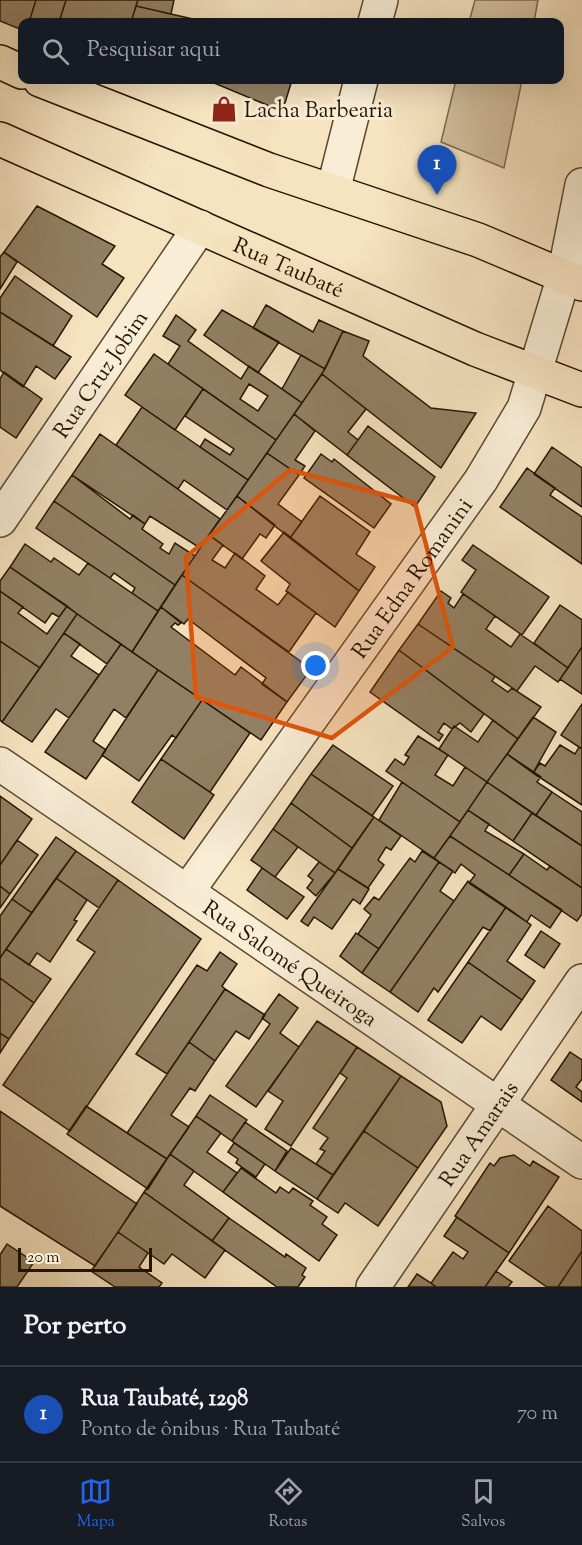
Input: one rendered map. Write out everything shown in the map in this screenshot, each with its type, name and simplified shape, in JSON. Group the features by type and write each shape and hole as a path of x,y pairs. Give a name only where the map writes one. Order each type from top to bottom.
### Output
{"main road":[{"path":"0,62 18,70"},
{"path":"50,84 269,170 478,240 573,280"},
{"name":"Rua Taubaté","path":"0,139 475,349 582,390"}],"street":[{"path":"376,18 381,0"},
{"path":"333,191 360,84"},
{"name":"Rua Edna Romanini","path":"187,892 481,480 524,408 534,371 573,280 582,185"},
{"name":"Rua Cruz Jobim","path":"0,520 201,227"},
{"name":"Rua Salomé Queiroga","path":"0,764 582,1162"},
{"name":"Rua Amarais","path":"373,1287 582,981"}],"highlighted area":[{"path":"290,470 415,503 453,647 332,738 196,697 186,557"}],"shaded area":[{"path":"475,0 538,0 535,18 470,18"},
{"path":"455,84 521,84 504,168 441,142"}],"building":[{"path":"0,0 36,0 30,18 18,18 18,28 0,21"},
{"path":"36,0 66,0 60,18 30,18"},
{"path":"66,0 138,0 132,18 60,18"},
{"path":"138,0 174,0 171,14 136,6"},
{"path":"136,6 188,18 132,18"},
{"path":"217,84 291,84 285,103 274,108"},
{"path":"37,206 115,246 102,264 124,278 97,317 4,252"},
{"path":"4,252 17,262 0,289 0,257"},
{"path":"15,276 72,316 53,346 0,312 0,298"},
{"path":"266,305 313,332 319,320 343,331 325,369 253,328"},
{"path":"222,310 279,342 258,373 204,335"},
{"path":"0,312 71,357 55,379 36,366 23,387 0,370"},
{"path":"176,315 196,330 188,341 241,379 249,366 302,403 276,440 168,364 180,346 163,336","holes":["249,384 268,396 258,411 240,399"]},
{"path":"343,331 369,341 363,356 431,408 476,413 441,468 322,374"},
{"path":"154,354 203,389 175,430 125,395"},
{"path":"301,355 325,369 302,403 282,389"},
{"path":"4,372 42,399 16,438 0,427 0,379"},
{"path":"322,374 366,409 348,432 358,440 347,455 294,414"},
{"path":"203,389 276,440 248,480 200,447 205,439 230,455 234,449 185,416"},
{"path":"142,407 248,480 227,510 184,480 178,489 116,445"},
{"path":"294,414 315,431 295,460 305,466 299,475 267,453"},
{"path":"368,426 435,477 415,507 347,455"},
{"path":"100,434 220,519 200,548 150,516 145,524 72,475"},
{"path":"552,447 582,468 582,507 534,474"},
{"path":"267,453 299,475 278,504 302,522 290,538 237,496"},
{"path":"321,454 332,462 334,459 391,504 374,528 304,478"},
{"path":"527,468 555,488 550,495 582,517 582,564 500,507"},
{"path":"72,475 130,519 133,515 145,524 142,529 163,544 160,548 169,554 175,543 195,556 175,585 54,501"},
{"path":"237,496 275,525 266,538 260,534 242,559 209,535"},
{"path":"320,496 370,532 356,554 375,567 359,591 290,538"},
{"path":"54,501 175,585 158,611 132,593 135,588 114,573 110,578 36,528"},
{"path":"284,532 359,591 335,627 286,591 290,584 261,561"},
{"path":"209,535 223,545 212,560 225,568 235,553 265,576 256,589 278,605 288,592 316,613 289,652 182,575"},
{"path":"25,544 51,562 54,558 79,575 88,563 158,611 132,652 10,567"},
{"path":"473,545 549,597 522,635 461,592 476,570 462,560"},
{"path":"10,567 67,606 59,617 52,613 45,623 0,591 0,581"},
{"path":"182,575 311,669 287,702 262,684 266,678 188,619 184,624 161,607"},
{"path":"0,591 23,607 18,613 47,634 67,606 77,614 40,668 0,641"},
{"path":"441,591 451,598 448,603 454,608 463,594 495,616 486,629 511,647 520,634 568,668 558,682 535,666 517,691 418,624"},
{"path":"560,605 582,620 582,647 568,668 534,643"},
{"path":"161,607 181,623 178,625 175,623 171,627 235,675 241,667 287,702 261,740 132,652"},
{"path":"77,614 121,644 107,664 64,633"},
{"path":"418,624 495,676 492,681 508,692 512,688 541,707 518,739 399,650"},
{"path":"64,633 80,644 71,656 99,675 69,718 56,709 32,742 2,722"},
{"path":"0,641 40,668 2,722 0,720"},
{"path":"121,644 158,670 126,718 114,709 93,741 106,750 86,779 45,752"},
{"path":"582,647 582,694 560,679"},
{"path":"399,650 484,714 471,732 460,723 452,729 444,723 438,732 443,735 439,741 370,692"},
{"path":"158,670 202,700 176,738 172,735 139,781 102,755"},
{"path":"202,700 250,733 210,792 161,759"},
{"path":"582,704 582,749 561,735"},
{"path":"533,717 556,732 533,773 507,754"},
{"path":"493,720 518,739 487,782 439,749 454,726 478,742"},
{"path":"418,736 448,755 435,775 453,786 465,767 487,782 460,822 386,771 395,759 404,765 409,757 405,755"},
{"path":"333,745 393,786 372,816 311,774"},
{"path":"560,745 575,754 579,747 582,749 582,805 533,773 540,763 545,766"},
{"path":"507,754 541,777 537,782 552,792 536,815 487,782"},
{"path":"161,759 214,795 184,839 132,802"},
{"path":"311,774 374,817 352,848 291,803"},
{"path":"402,782 460,822 434,858 379,820"},
{"path":"487,782 532,813 513,841 468,810"},
{"path":"552,792 582,812 582,846 536,815"},
{"path":"0,796 32,819 0,865"},
{"path":"291,803 352,848 335,873 273,829"},
{"path":"468,810 489,824 485,831 524,854 509,875 450,836"},
{"path":"532,813 582,846 582,888 513,841"},
{"path":"374,817 401,836 391,850 386,847 378,860 384,865 368,888 338,869"},
{"path":"273,829 298,847 275,877 251,860"},
{"path":"450,836 562,910 550,928 531,915 527,922 469,883 475,875 461,864 455,873 434,858"},
{"path":"56,837 76,851 32,913 12,899"},
{"path":"17,840 38,855 10,894 0,886 0,865"},
{"path":"76,851 118,880 99,908 56,878"},
{"path":"422,851 439,862 379,949 358,934 371,915 364,909 374,897 379,900 410,858 415,862"},
{"path":"524,854 547,870 550,866 582,888 582,914 577,921 509,875"},
{"path":"319,862 335,873 316,896 307,888 313,880 308,876"},
{"path":"439,862 453,871 440,891 454,901 390,992 362,973"},
{"path":"262,868 304,897 287,919 247,890"},
{"path":"338,869 369,889 360,904 353,899 332,929 314,917 308,926 301,921"},
{"path":"56,878 87,900 74,920 77,921 50,962 37,953 29,965 6,949"},
{"path":"118,880 201,939 70,1131 3,1085 95,952 77,940"},
{"path":"468,881 506,907 490,931 483,927 438,992 434,988 418,1012 390,992"},
{"path":"0,886 10,894 0,908"},
{"path":"12,899 32,913 0,958 0,916"},
{"path":"506,907 531,925 507,961 535,981 522,1000 468,962"},
{"path":"541,931 560,944 544,968 525,955"},
{"path":"356,933 379,949 362,973 340,956"},
{"path":"6,949 51,979 34,1003 0,978 0,958"},
{"path":"220,952 237,964 222,986 225,989 167,1074 136,1054 197,965 207,971"},
{"path":"468,962 522,1000 501,1030 481,1016 462,1043 428,1020"},
{"path":"0,978 34,1003 9,1039 0,1033"},
{"path":"225,989 265,1015 249,1039 236,1031 215,1061 189,1042"},
{"path":"279,994 298,1008 280,1033 299,1047 256,1107 226,1086 270,1024 262,1018"},
{"path":"317,1021 357,1047 291,1146 265,1129 283,1101 268,1091"},
{"path":"0,1033 9,1039 0,1053"},
{"path":"189,1042 215,1061 195,1091 190,1088 171,1115 189,1127 167,1159 127,1133"},
{"path":"357,1047 401,1076 333,1175 316,1164 325,1151 320,1149 328,1138 313,1128 347,1078 340,1073"},
{"path":"570,1052 582,1060 582,1079 576,1087 582,1092 582,1102 551,1080"},
{"path":"401,1076 441,1102 447,1126 418,1168 364,1131"},
{"path":"210,1095 247,1120 232,1141 196,1116"},
{"path":"86,1106 167,1159 148,1189 67,1134"},
{"path":"0,1111 137,1204 95,1266 0,1206"},
{"path":"196,1116 221,1133 207,1152 237,1173 223,1192 170,1154"},
{"path":"245,1122 287,1151 275,1171 232,1141"},
{"path":"364,1131 418,1168 378,1226 345,1203 338,1213 317,1199"},
{"path":"234,1143 265,1164 256,1177 236,1163 238,1159 228,1152"},
{"path":"291,1148 333,1175 317,1199 275,1171"},
{"path":"170,1154 194,1171 184,1185 229,1218 212,1241 144,1192"},
{"path":"514,1155 530,1166 533,1161 559,1177 509,1253 455,1216 490,1163 494,1166 500,1158"},
{"path":"241,1168 276,1193 280,1187 289,1193 293,1188 313,1201 310,1205 327,1217 322,1224 337,1235 319,1261 223,1192"},
{"path":"144,1192 225,1250 205,1278 172,1254 164,1264 118,1232"},
{"path":"548,1206 582,1231 582,1251 558,1287 547,1287 509,1261"},
{"path":"457,1217 509,1253 485,1287 436,1287 431,1283 453,1252 463,1259 468,1252 444,1236"},
{"path":"229,1218 285,1257 286,1254 306,1268 302,1275 305,1277 298,1287 277,1287 212,1241"},
{"path":"118,1232 148,1253 139,1267 162,1283 159,1287 115,1287 91,1271"},
{"path":"7,1244 34,1262 17,1287 0,1287 0,1255"},
{"path":"582,1251 582,1287 558,1287"},
{"path":"496,1271 512,1282 508,1287 485,1287"},
{"path":"417,1274 431,1283 436,1287 408,1287"}],"place":[{"name":"Lacha Barbearia","path":"224,109"},
{"name":"Rua Taubaté, 1298","path":"437,195"}]}
